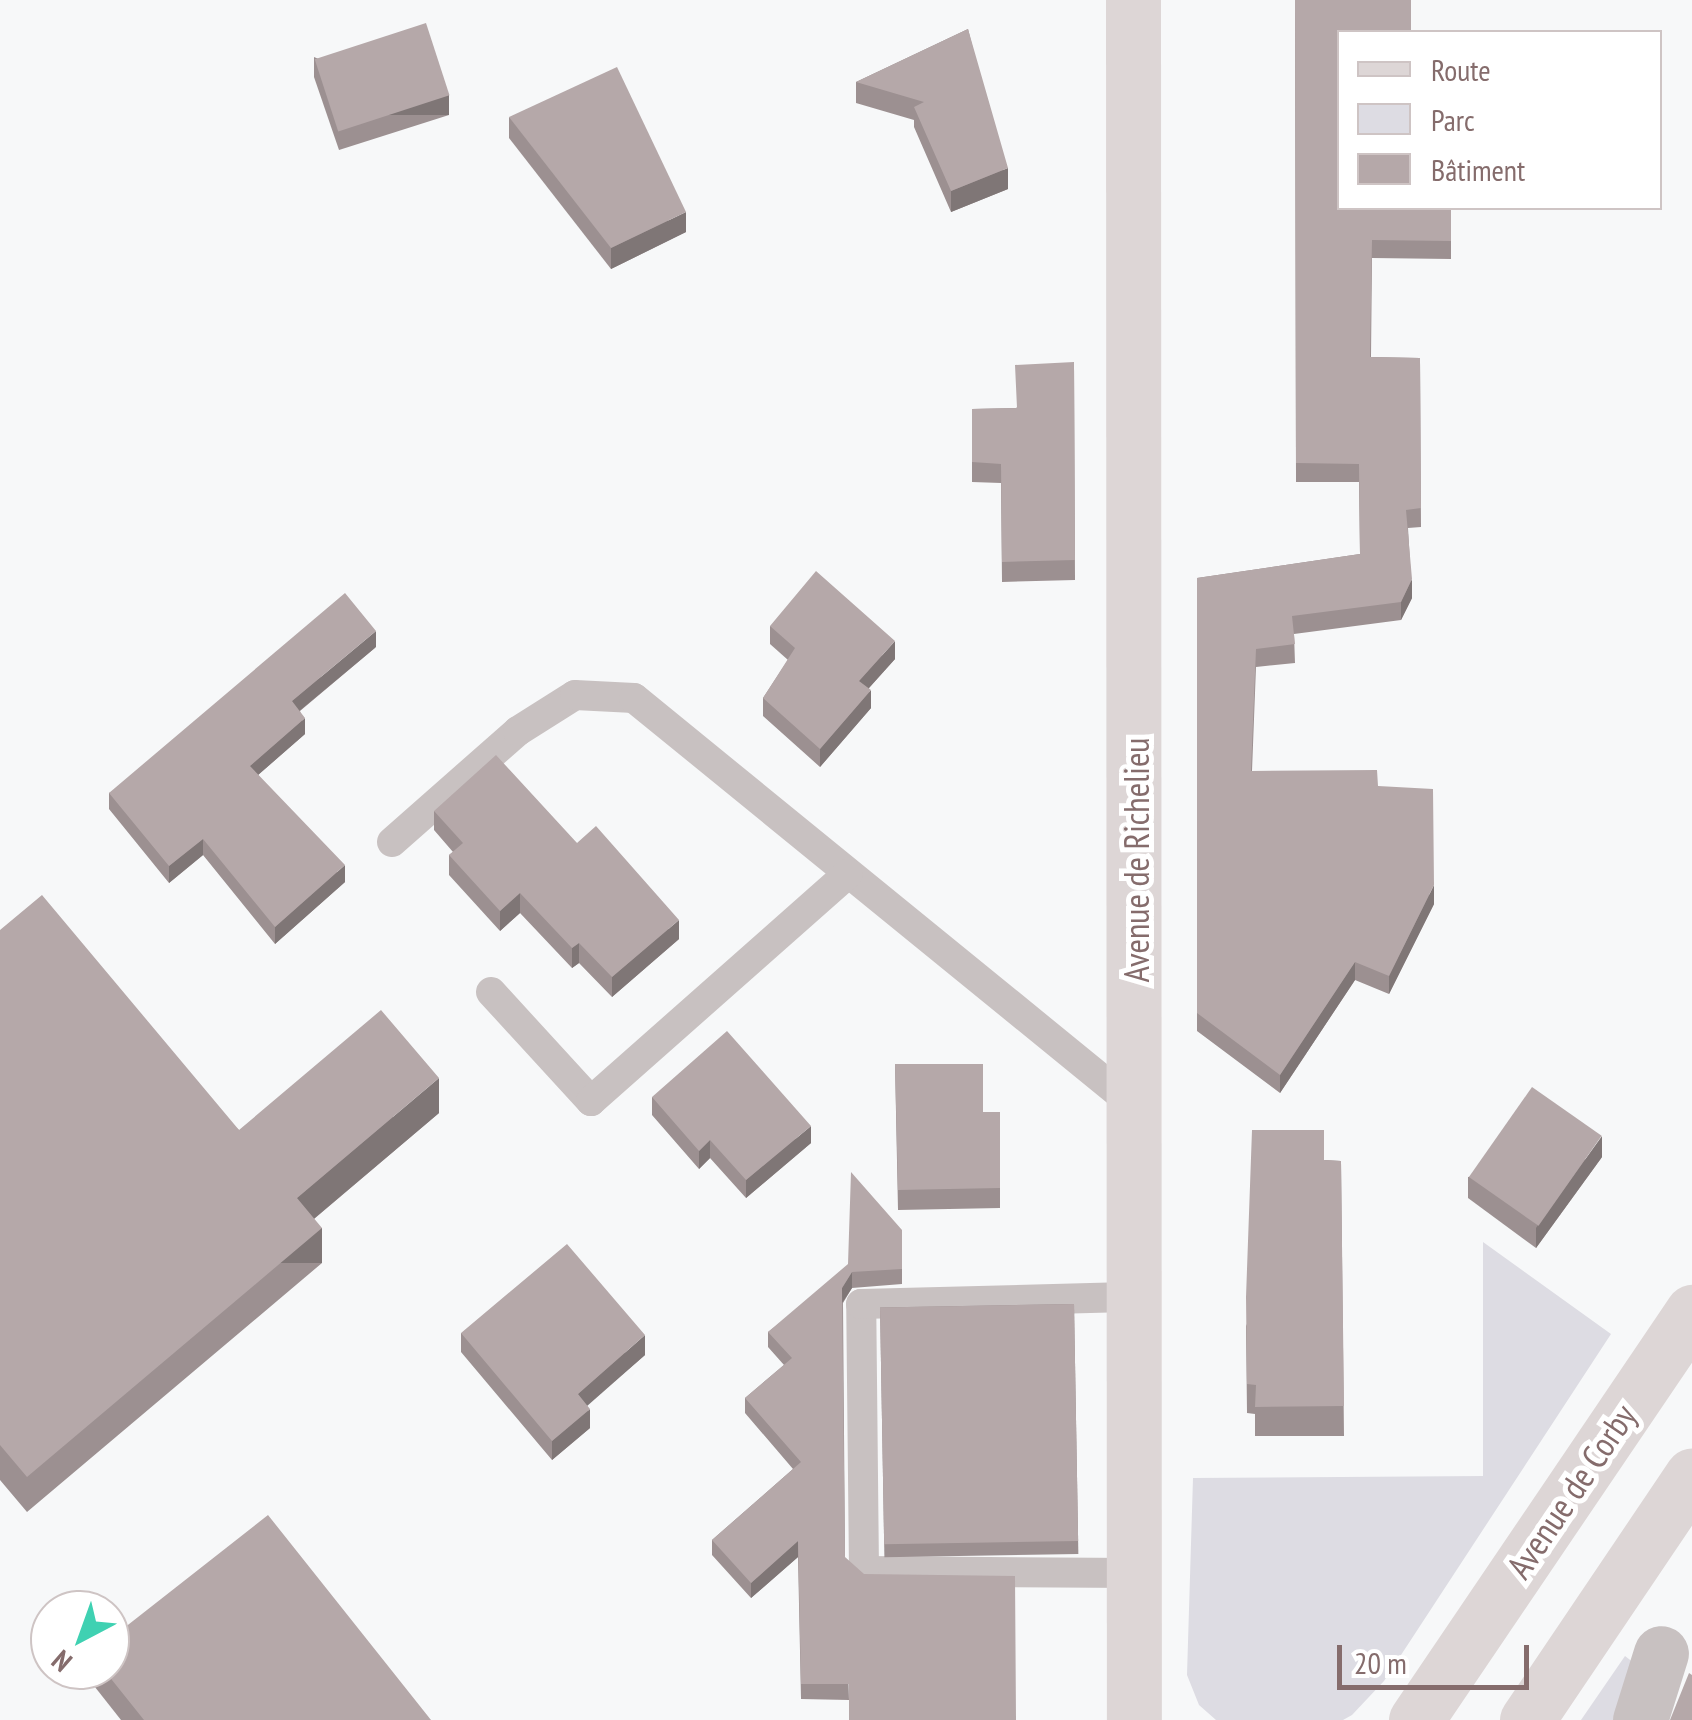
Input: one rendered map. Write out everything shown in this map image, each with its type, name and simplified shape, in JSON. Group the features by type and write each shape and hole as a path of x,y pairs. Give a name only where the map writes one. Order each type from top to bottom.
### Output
{"main road":[{"name":"Avenue de Richelieu","path":"1132,0 1138,1717"},
{"name":"Avenue de Corby","path":"1416,1720 1692,1312"},
{"path":"1527,1720 1692,1475"}],"street":[{"path":"1640,1720 1661,1653"}],"lane":[{"path":"392,842 518,732 575,695 634,698 1137,1107"},
{"path":"491,992 591,1101 848,874"},
{"path":"1135,1573 864,1571 862,1304 1136,1298"}],"green space":[{"path":"1483,1242 1611,1334 1384,1681 1352,1715 1343,1720 1216,1720 1199,1705 1187,1675 1193,1478 1483,1476"},
{"path":"1625,1656 1634,1663 1616,1720 1581,1720"}],"building":[{"path":"1295,0 1411,0 1411,30 1337,30 1337,210 1451,210 1451,241 1372,240 1370,357 1420,358 1421,508 1406,510 1412,579 1401,602 1292,616 1295,644 1256,649 1251,771 1377,770 1378,786 1433,789 1434,885 1389,976 1355,962 1280,1075 1197,1013 1197,578 1360,554 1359,464 1296,463"},
{"path":"426,23 449,95 338,131 315,59"},
{"path":"968,29 1008,168 951,191 914,107 924,102 856,82"},
{"path":"617,67 686,212 611,248 509,117"},
{"path":"1074,362 1075,560 1002,562 1001,464 972,462 972,409 1017,408 1015,365"},
{"path":"816,571 895,641 859,681 871,690 820,749 763,698 795,648 770,626"},
{"path":"345,593 376,631 292,701 305,718 250,766 345,865 275,927 203,839 169,866 109,793"},
{"path":"496,755 577,843 596,826 679,920 612,977 579,943 572,948 520,893 500,911 449,855 463,843 434,811"},
{"path":"42,895 239,1130 381,1010 439,1078 297,1198 322,1228 27,1477 0,1445 0,930"},
{"path":"727,1031 811,1126 746,1180 710,1140 699,1151 652,1097"},
{"path":"895,1064 983,1064 983,1112 1000,1112 1000,1188 898,1190"},
{"path":"1532,1087 1602,1136 1539,1226 1469,1177"},
{"path":"1252,1130 1324,1130 1324,1160 1341,1161 1344,1406 1255,1407 1256,1385 1247,1384"},
{"path":"851,1172 902,1230 902,1269 852,1272 842,1288 845,1557 864,1574 1015,1576 1016,1720 849,1720 849,1684 801,1684 798,1541 751,1583 712,1540 801,1462 745,1398 792,1358 768,1332 848,1264"},
{"path":"567,1244 645,1335 578,1394 590,1409 552,1441 461,1333"},
{"path":"1074,1304 1078,1541 884,1544 880,1307"},
{"path":"268,1515 431,1720 144,1720 120,1690 130,1690 130,1623"},
{"path":"1689,1673 1692,1720 1670,1720"}]}
